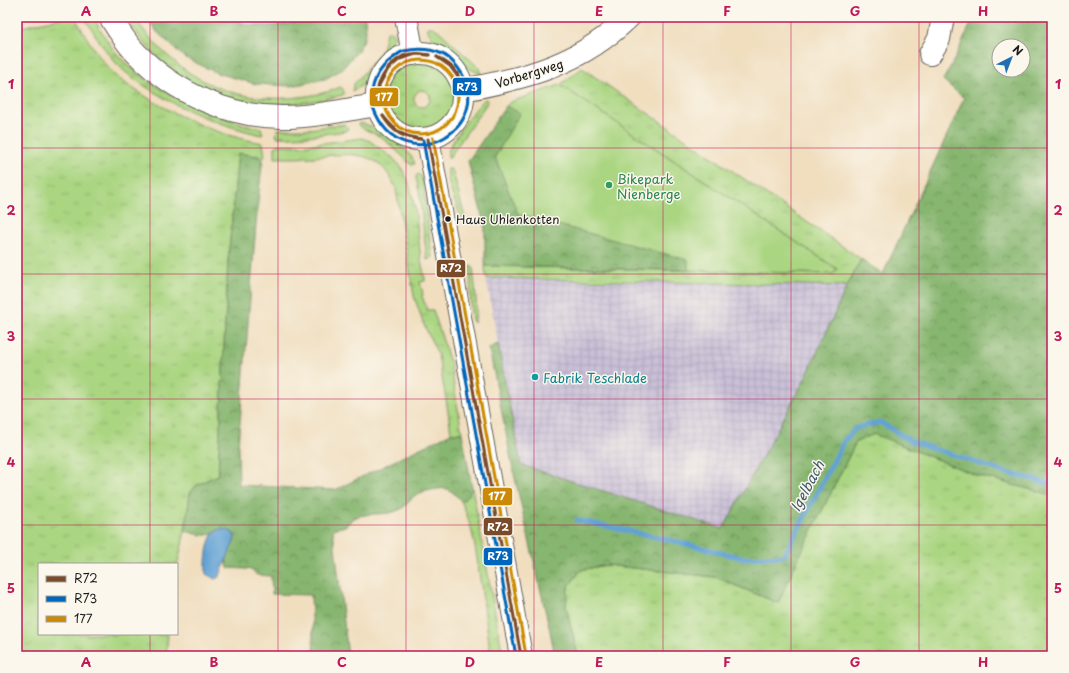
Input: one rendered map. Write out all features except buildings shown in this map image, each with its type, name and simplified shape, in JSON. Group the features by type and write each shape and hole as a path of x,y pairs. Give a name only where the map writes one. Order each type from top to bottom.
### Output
{"main road":[{"path":"110,17 136,54 160,74 190,93 230,110 260,116 296,117 378,105"},
{"path":"406,17 413,54"},
{"name":"Vorbergweg","path":"463,90 507,82 565,63 587,50 629,17"},
{"path":"930,54 939,38 943,17"},
{"path":"413,54 430,55 445,61 457,74 463,90 463,104 461,111 453,124 442,134 428,139 406,137 393,130 384,119 378,105 378,88 385,72 397,60 413,54"},
{"path":"428,139 521,656"}],"shaded area":[{"path":"224,17 293,17 294,23 271,26 250,25"},
{"path":"486,278 847,286 806,377 723,529 521,465"}],"green space":[{"path":"65,17 75,17 83,32 107,67 120,79 137,91 173,112 202,126 232,136 263,143 265,157 238,154 228,261 218,475 198,485 190,494 185,531 178,563 38,563 38,635 168,635 166,656 17,656 17,28"},
{"path":"84,17 93,17 114,51 131,68 147,80 185,102 205,111 261,128 263,134 261,135 246,131 204,117 177,105 143,85 114,61 100,43"},
{"path":"126,17 134,17 148,36 164,53 181,67 200,79 219,88 263,98 308,96 328,92 341,87 344,94 315,101 288,104 236,100 211,92 187,80 165,64 142,41"},
{"path":"147,17 224,17 250,25 271,26 294,23 293,17 365,17 366,32 363,42 357,52 341,70 325,79 291,86 256,84 217,73 184,57 157,32"},
{"path":"974,17 1052,17 1052,495 976,475 874,434 856,442 797,561 778,603 715,577 606,565 581,570 568,587 566,607 578,656 555,656 514,474 489,348 498,344 521,465 723,529 806,377 847,286 861,259 883,274 964,98 943,80"},
{"path":"427,27 432,27 438,30 479,68 481,74 468,68 447,50 437,44 429,33"},
{"path":"391,31 394,35 392,42 378,67 359,88 352,91 354,84 382,50 386,33"},
{"path":"422,60 438,65 449,75 455,88 456,101 452,114 444,124 431,131 415,131 403,127 394,120 386,106 386,90 391,75 406,64","holes":["420,90 426,91 430,95 430,101 423,107 419,106 414,101 414,98"]},
{"path":"582,68 861,259 847,286 486,278 485,266 833,274 837,269 560,85"},
{"name":"Bikepark Nienberge","path":"560,85 837,269 833,274 688,270 688,260 518,214 495,157 520,113 506,106 510,102"},
{"path":"485,99 487,100 487,103 449,158 447,155 448,152 458,133"},
{"path":"506,106 520,113 495,157 518,214 688,260 688,270 485,266 485,227 468,161"},
{"path":"359,123 366,124 392,138 407,151 415,164 411,164 407,161 381,137 360,127 358,125"},
{"path":"345,124 348,128 346,131 295,137 277,137 276,135 277,130 280,129 309,129"},
{"path":"362,138 370,141 393,158 401,167 408,180 415,207 421,260 425,279 425,281 420,282 423,294 422,296 427,310 433,310 450,362 462,433 451,433 438,355 424,325 414,296 396,189 389,176 382,167 373,160 363,156 341,155 275,158 275,147 278,145 307,145"},
{"path":"238,153 263,157 258,200 238,447 239,485 335,490 451,433 462,433 472,487 465,499 461,501 447,489 430,490 414,496 406,506 399,510 389,513 356,517 344,527 335,528 333,530 348,656 314,656 311,595 272,594 271,576 257,575 251,570 246,569 228,568 226,562 235,536 232,532 217,530 213,533 202,535 185,531 190,494 202,483 218,475 228,261"},
{"path":"448,169 451,169 453,172 465,218 461,218 452,194 448,180"},
{"path":"418,174 421,176 423,181 432,258 427,260 419,191 416,178"},
{"path":"470,266 473,267 476,295 474,323 471,312"},
{"path":"874,434 976,475 1052,495 1052,656 578,656 566,607 568,587 581,570 606,565 715,577 778,603 797,561 856,442"},
{"path":"472,487 503,656 491,656 474,539 461,501 468,496"}],"water":[{"path":"220,529 225,529 232,532 235,539 219,577 215,579 206,574 206,560 210,539 214,533"}],"waterway":[{"name":"Igelbach","path":"577,520 670,540 743,558 784,556 844,441 856,428 880,422 911,441 1004,472 1052,484"}],"transit line":[{"name":"R73","path":"373,105 373,84 379,72 388,62 404,51 424,49 444,55 454,63 467,85 468,106 459,124 444,138 425,144 405,142 387,131 373,107"},
{"name":"R72","path":"378,104 379,85 388,69 400,59 416,54 429,55"},
{"name":"R72","path":"378,104 377,97 379,83 392,64 406,55 429,55"},
{"name":"R72","path":"437,57 453,68 458,74 459,78"},
{"name":"R72","path":"437,57 450,66 459,78"},
{"name":"177","path":"421,60 442,66 452,76 458,97 452,118 442,128 421,134 400,128 390,118 384,97 390,76 400,66 421,60"},
{"name":"R72","path":"383,116 391,126 399,132 421,139"},
{"name":"R72","path":"383,116 390,126 399,133 415,139 421,139"},
{"name":"177","path":"433,138 526,655"},
{"name":"R72","path":"428,139 521,656"},
{"name":"R73","path":"423,140 516,656"}],"place":[{"name":"Bikepark Nienberge","path":"609,185"},
{"name":"Haus Uhlenkotten","path":"448,219"},
{"name":"Fabrik Teschlade","path":"535,377"}]}
